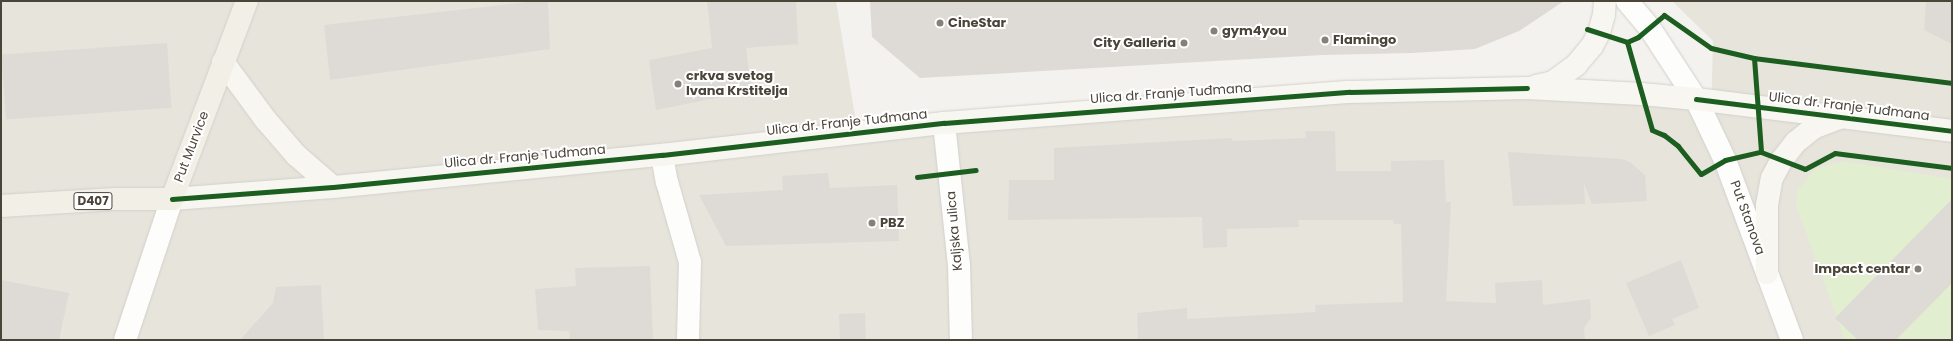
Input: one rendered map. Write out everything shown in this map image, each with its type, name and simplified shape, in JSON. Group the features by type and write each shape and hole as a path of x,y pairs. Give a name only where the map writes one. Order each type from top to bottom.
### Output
{"main road":[{"name":"Put Murvice","path":"172,199 247,1"},
{"path":"1527,88 1553,82 1576,65 1592,46 1599,33 1604,14 1604,1"},
{"path":"223,62 265,119 296,156 333,187"},
{"name":"Ulica dr. Franje Tuđmana","path":"172,199 333,187 662,155 944,123 1350,92 1527,88 1696,98 1840,118 1952,131"},
{"path":"1767,273 1768,205 1772,178 1780,161 1796,142 1813,128 1840,118"},
{"name":"D407","path":"1,206 115,200 172,199"}],"street":[{"name":"Put Stanova","path":"1627,1 1649,27 1696,98 1725,160 1792,340"},
{"name":"Kaljska ulica","path":"944,123 959,265 961,340"},
{"path":"662,155 667,182 690,262 688,340"},
{"name":"Put Murvice","path":"125,340 172,199"}],"shaded area":[{"path":"1,1 836,1 856,122 186,197 1350,92 1642,94 1711,116 1713,41 1672,1 1952,1 1952,340 1,340"}],"green space":[{"path":"1844,161 1952,179 1952,340 1845,340 1796,205 1797,191 1815,169"}],"building":[{"path":"536,1 548,1 550,49 330,80 324,25"},
{"path":"707,1 796,1 798,44 746,48 751,87 720,92 721,97 656,110 649,60 712,48"},
{"name":"City Galleria","path":"870,1 1564,1 1519,31 1475,49 1412,53 1322,55 920,78 872,37"},
{"path":"1926,1 1952,1 1952,44 1924,30"},
{"path":"167,43 172,108 6,119 1,55"},
{"path":"1305,131 1335,131 1336,171 1391,171 1391,161 1444,160 1446,202 1451,202 1446,301 1496,303 1495,283 1542,280 1543,305 1590,299 1591,318 1584,328 1585,340 1138,340 1137,313 1187,308 1187,319 1316,312 1315,305 1403,302 1401,224 1394,224 1393,220 1298,220 1299,227 1227,229 1227,247 1203,248 1202,217 1008,220 1009,180 1054,180 1054,148 1232,138 1232,141 1306,138"},
{"path":"1508,152 1622,159 1630,162 1645,175 1647,201 1592,204 1584,184 1585,204 1513,206"},
{"path":"828,173 830,188 897,185 899,241 726,246 699,195 783,190 782,176"},
{"name":"Impact centar","path":"1952,199 1952,283 1896,340 1858,340 1835,318"},
{"path":"1681,260 1699,308 1672,319 1675,325 1649,336 1626,283"},
{"path":"650,266 653,340 570,340 569,331 538,330 535,289 576,286 575,268"},
{"path":"1,280 69,293 59,340 1,340"},
{"path":"321,285 324,340 240,340 273,303 276,287"},
{"path":"865,313 866,340 840,340 839,314"}],"cycle path":[{"path":"1587,29 1627,42 1638,37 1664,15 1711,48 1754,58 1952,83"},
{"path":"1627,42 1652,130 1664,135 1678,146 1701,174 1725,160 1761,152 1805,169 1835,153 1952,168"},
{"path":"1754,58 1761,152"},
{"path":"172,199 333,187 662,155 944,123 1350,92 1527,88"},
{"path":"1696,99 1952,131"},
{"path":"917,177 976,170"}],"place":[{"name":"CineStar","path":"940,23"},
{"name":"gym4you","path":"1214,31"},
{"name":"Flamingo","path":"1325,40"},
{"name":"City Galleria","path":"1184,43"},
{"name":"crkva svetog Ivana Krstitelja","path":"678,84"},
{"name":"PBZ","path":"872,223"},
{"name":"Impact centar","path":"1918,269"}]}
